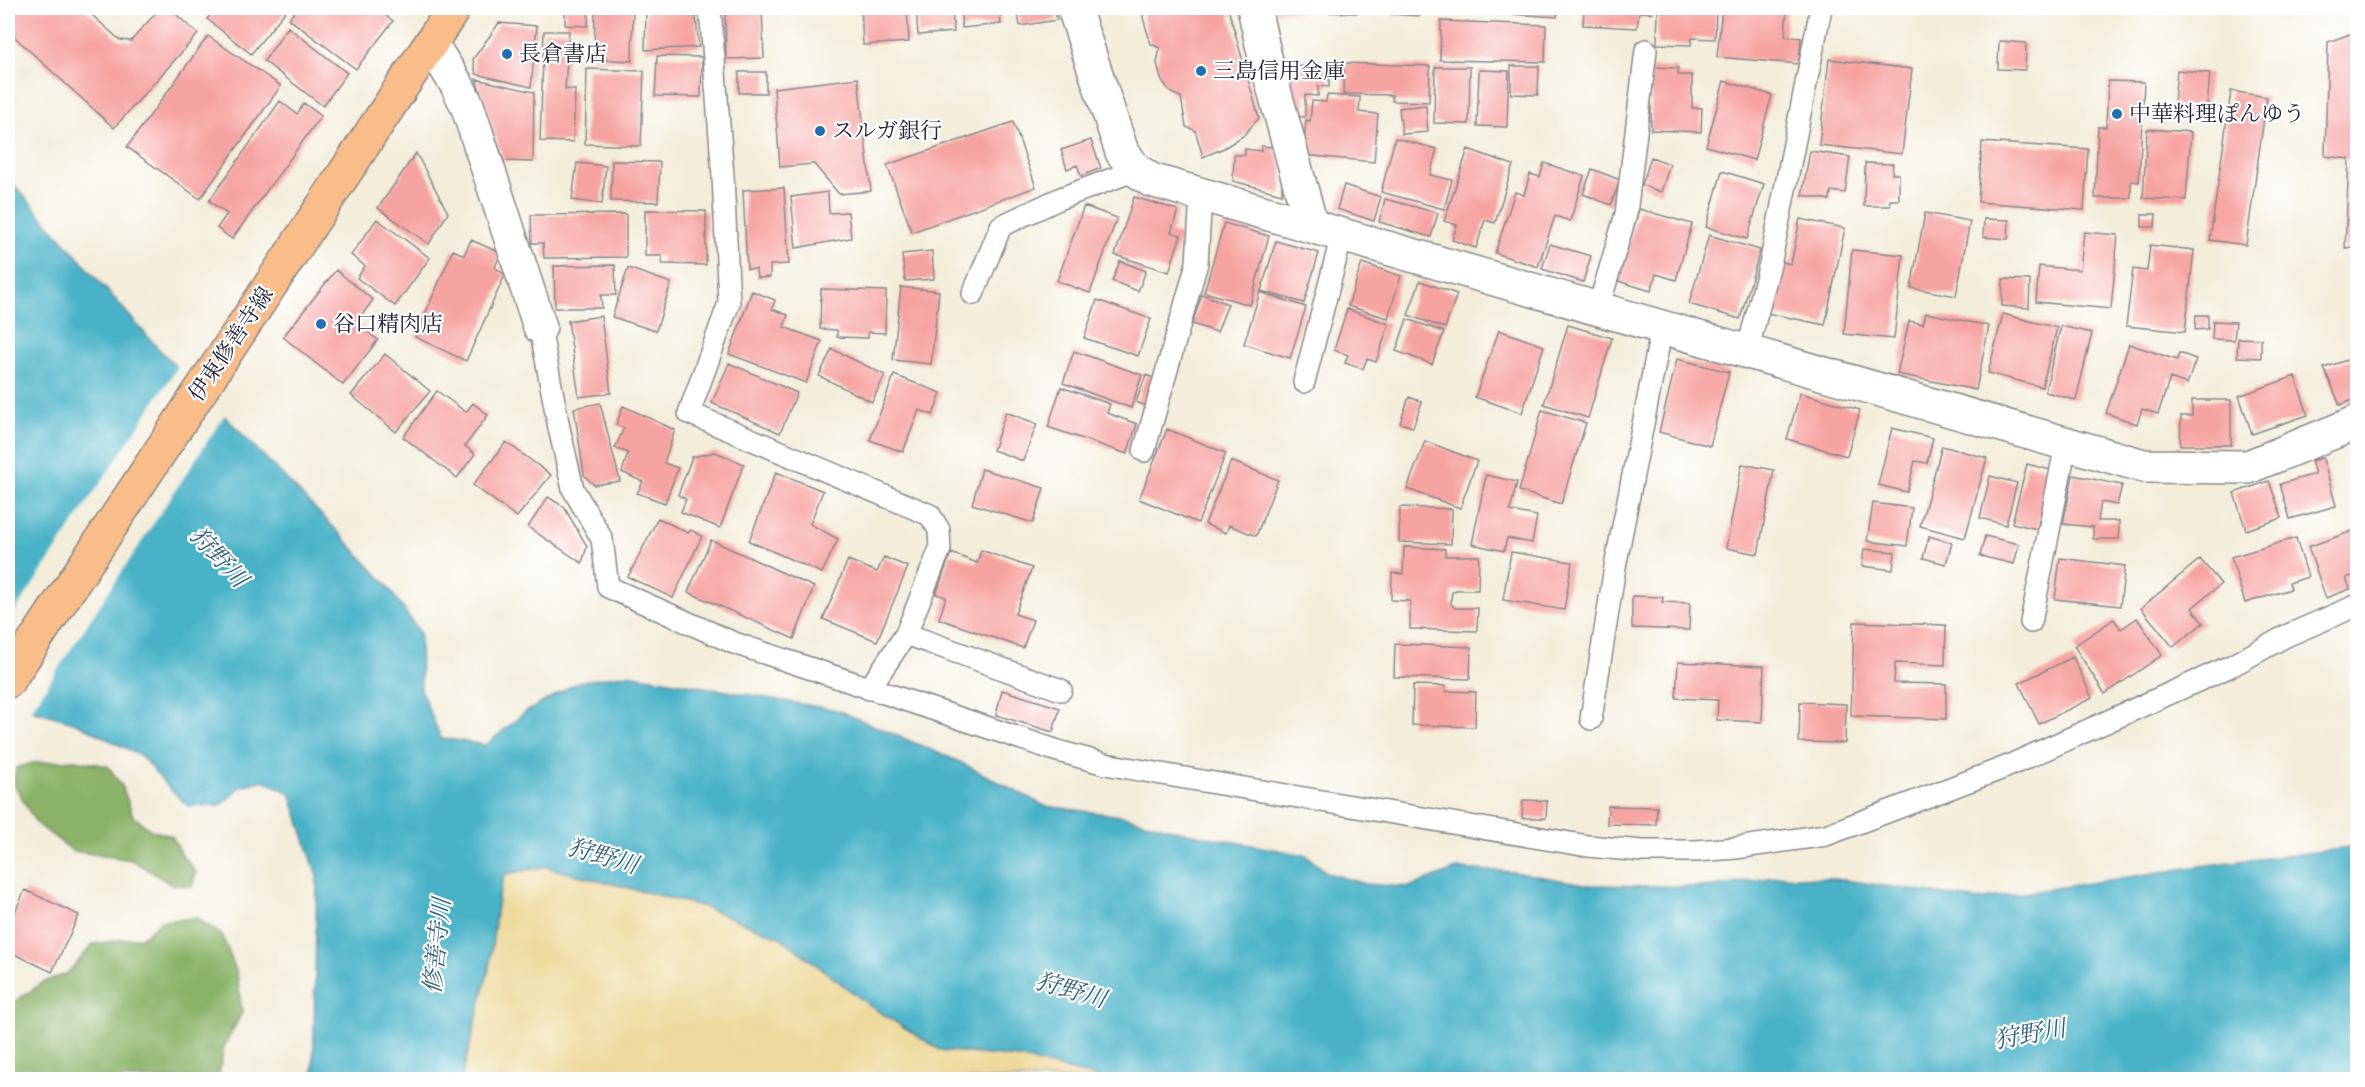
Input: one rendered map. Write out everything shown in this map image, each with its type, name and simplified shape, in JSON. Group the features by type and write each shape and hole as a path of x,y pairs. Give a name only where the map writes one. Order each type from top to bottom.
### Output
{"main road":[{"name":"伊東修善寺線","path":"8,681 454,8"}],"street":[{"path":"1074,8 1122,152 1136,170 1151,180 2144,466 2248,466 2358,422"},
{"path":"1254,8 1264,53 1326,230"},
{"path":"431,44 458,85 467,105 540,327"}],"lane":[{"path":"710,8 723,176 729,303 689,413 930,515 939,530 940,549 906,634 869,689"},
{"path":"1747,352 1771,260 1821,8"},
{"path":"1598,309 1626,214 1646,50"},
{"path":"973,294 1000,226 1061,198 1136,170"},
{"path":"1144,451 1197,263 1201,194"},
{"path":"1304,382 1326,230"},
{"path":"540,327 573,489 602,539 608,587 734,643 1058,752 1117,766 1587,846 1642,851 1736,848 1826,835 2006,767 2233,665 2286,636 2358,605"},
{"path":"1591,719 1615,567 1662,327"},
{"path":"2031,622 2066,444"},
{"path":"906,634 1061,690"}],"green space":[{"path":"75,760 108,766 122,786 133,816 151,830 172,836 181,854 196,872 192,887 171,884 132,860 73,851 36,823 14,784 16,768 33,763"},
{"path":"196,918 222,935 237,973 242,1012 224,1047 218,1079 8,1079 8,1006 44,982 68,973 93,944 142,937 161,921"}],"sand":[{"path":"545,867 701,906 780,937 873,1008 940,1050 1019,1058 1105,1079 461,1080 489,969 498,897 505,874"}],"water":[{"path":"8,178 157,347 386,584 420,633 421,691 441,738 486,745 524,713 578,682 628,674 837,710 960,762 1045,806 1122,816 1187,833 1305,855 1328,873 1366,884 1409,887 1457,869 1514,872 1590,885 1714,887 1782,876 1845,880 1978,900 2207,865 2357,847 2357,1079 1105,1079 1019,1058 940,1050 873,1008 780,937 701,906 545,867 505,874 498,897 489,969 461,1079 313,1079 317,876 290,793 263,780 240,787 220,806 188,806 141,756 76,723 8,703"}],"pier":[{"path":"179,365 226,413 29,713 8,706 8,622"}],"building":[{"path":"8,8 84,8 120,40 131,41 160,8 169,8 198,34 114,128 8,31"},
{"path":"184,8 200,8 195,15"},
{"path":"216,8 288,8 251,54 207,19"},
{"path":"297,8 375,8 393,21 356,69 289,19"},
{"path":"565,8 589,8 588,26 565,25"},
{"path":"595,8 633,8 632,61 594,59"},
{"path":"646,8 695,8 699,47 645,50"},
{"path":"725,8 762,8 764,58 726,59"},
{"path":"861,8 907,8 909,42 863,45"},
{"path":"916,8 952,8 954,32 918,35"},
{"path":"960,8 999,8 1001,24 962,28"},
{"path":"1017,8 1053,8 1057,20 1020,26"},
{"path":"1143,8 1228,8 1259,118 1243,136 1203,157 1195,130 1186,127 1181,97 1171,93 1161,79 1157,63 1160,48 1151,44 1143,18"},
{"path":"1266,8 1310,8 1310,12 1266,10"},
{"path":"1315,8 1357,8 1357,13 1315,12"},
{"path":"1392,8 1421,8 1420,16 1392,14"},
{"path":"1429,8 1468,8 1467,13 1429,10"},
{"path":"1497,8 1558,8 1557,17 1497,13"},
{"path":"1584,8 1653,8 1653,13 1639,12 1637,28 1583,25"},
{"path":"1658,8 1708,8 1708,12 1716,13 1715,39 1692,38 1691,45 1657,44"},
{"path":"1722,8 1787,8 1785,36 1801,38 1799,64 1717,57"},
{"path":"1441,21 1546,25 1545,62 1440,60"},
{"path":"499,23 537,26 531,87 476,74 473,59"},
{"path":"288,27 347,73 323,106 264,61"},
{"path":"544,31 569,31 565,89 575,90 573,142 540,141"},
{"path":"2358,31 2358,246 2345,248 2349,159 2325,156 2328,42"},
{"path":"208,36 281,86 200,199 127,147"},
{"path":"1999,41 2026,43 2025,70 1998,69"},
{"path":"657,56 702,57 701,97 655,96"},
{"path":"1829,59 1912,69 1902,154 1819,145"},
{"path":"1344,63 1430,66 1429,102 1392,101 1392,95 1343,94"},
{"path":"1291,66 1329,67 1329,87 1318,86 1318,96 1305,95 1305,117 1290,116"},
{"path":"1511,66 1539,66 1538,95 1511,94"},
{"path":"1435,67 1470,67 1469,124 1434,123"},
{"path":"1651,67 1678,68 1678,75 1692,75 1692,108 1702,108 1701,132 1651,130"},
{"path":"587,69 644,71 641,146 585,144"},
{"path":"1479,70 1509,71 1507,127 1477,126"},
{"path":"2177,70 2210,73 2206,116 2173,113"},
{"path":"739,72 766,72 766,93 739,93"},
{"path":"858,78 871,191 839,194 814,164 780,167 774,88"},
{"path":"476,79 534,92 533,162 504,161"},
{"path":"1724,81 1772,95 1754,160 1706,146"},
{"path":"2108,81 2144,82 2139,182 2131,181 2131,198 2095,198 2098,127 2106,127"},
{"path":"2231,91 2267,97 2246,245 2210,240"},
{"path":"1327,95 1360,97 1359,112 1378,114 1374,162 1303,155 1306,120 1310,121 1312,101 1326,102"},
{"path":"280,101 297,114 304,103 321,116 232,239 217,228 227,214 209,201"},
{"path":"1426,105 1428,132 1402,134 1399,108"},
{"path":"1013,122 1036,187 912,232 887,165"},
{"path":"2147,129 2191,132 2186,200 2143,198"},
{"path":"1395,138 1437,149 1430,175 1452,180 1444,209 1381,192"},
{"path":"1091,140 1101,168 1081,176 1077,165 1067,169 1061,150"},
{"path":"1982,142 2088,149 2084,210 1978,202"},
{"path":"1261,146 1273,147 1282,168 1282,194 1233,181 1234,155 1245,155 1245,149 1261,151"},
{"path":"1468,149 1513,165 1495,223 1485,220 1476,248 1452,240 1457,225 1444,221"},
{"path":"1810,151 1850,157 1845,193 1831,191 1830,200 1802,195"},
{"path":"416,153 448,213 429,244 378,208"},
{"path":"1651,157 1670,164 1661,192 1642,185"},
{"path":"612,161 660,162 658,202 611,201"},
{"path":"577,163 606,166 602,204 572,200"},
{"path":"1544,163 1584,176 1570,221 1555,216 1538,267 1495,253 1515,192 1524,195 1530,174 1540,177"},
{"path":"1865,163 1893,164 1892,174 1899,174 1899,200 1890,200 1890,206 1864,206"},
{"path":"1592,169 1620,180 1611,205 1583,194"},
{"path":"1722,171 1764,184 1747,239 1706,227"},
{"path":"1344,185 1381,197 1374,221 1337,209"},
{"path":"784,188 789,264 770,265 770,277 757,278 756,269 747,269 743,190"},
{"path":"828,192 829,213 848,212 851,238 796,248 791,197"},
{"path":"1134,197 1178,210 1171,232 1181,235 1169,272 1115,255"},
{"path":"1385,199 1438,213 1431,237 1379,222"},
{"path":"1084,206 1117,218 1090,293 1057,281"},
{"path":"1639,209 1692,224 1676,280 1656,274 1651,291 1618,281"},
{"path":"645,210 706,211 706,265 662,264 662,256 645,256"},
{"path":"1925,213 1970,221 1956,296 1911,288"},
{"path":"626,214 626,257 544,258 543,243 532,243 531,215"},
{"path":"2142,214 2156,214 2155,227 2142,227"},
{"path":"377,219 430,258 395,306 357,278 365,266 351,255"},
{"path":"1800,219 1845,228 1825,325 1767,313 1778,261 1791,264"},
{"path":"1984,219 2009,220 2008,239 1983,237"},
{"path":"1224,223 1269,236 1250,305 1204,292"},
{"path":"2084,232 2118,235 2111,309 2036,302 2039,266 2080,270"},
{"path":"1709,235 1760,250 1740,319 1689,304"},
{"path":"471,240 501,253 495,267 505,275 466,361 415,337 453,250 464,255"},
{"path":"1276,241 1319,253 1304,303 1261,291"},
{"path":"1550,244 1591,256 1583,282 1542,269"},
{"path":"2150,245 2194,250 2185,332 2126,326 2133,269 2147,271"},
{"path":"1852,250 1903,255 1894,339 1844,334"},
{"path":"932,251 934,279 905,281 902,254"},
{"path":"1120,261 1146,271 1138,291 1112,281"},
{"path":"1362,263 1401,276 1388,318 1348,306"},
{"path":"615,265 616,295 601,295 602,308 555,308 554,266"},
{"path":"628,268 671,283 656,331 612,317"},
{"path":"336,270 373,300 356,323 378,340 343,385 283,337"},
{"path":"2003,279 2030,280 2029,308 2002,306"},
{"path":"1420,281 1457,294 1445,328 1408,315"},
{"path":"901,287 939,291 931,364 893,360"},
{"path":"821,289 886,291 885,333 868,332 868,338 837,337 837,330 820,329"},
{"path":"752,291 775,300 772,309 788,315 784,327 822,341 806,383 729,354"},
{"path":"1260,292 1306,307 1290,358 1244,344"},
{"path":"1202,294 1228,304 1217,332 1192,324"},
{"path":"1097,300 1151,319 1138,356 1084,338"},
{"path":"1347,309 1389,324 1376,362 1367,359 1363,369 1345,363 1348,355 1334,350"},
{"path":"1926,313 1989,326 1976,390 1897,374 1909,321 1923,324"},
{"path":"2003,314 2057,328 2042,387 1988,373"},
{"path":"2196,315 2208,315 2208,329 2195,330"},
{"path":"601,316 611,393 579,397 568,321"},
{"path":"1407,319 1444,332 1432,364 1396,351"},
{"path":"2213,321 2236,322 2234,340 2212,339"},
{"path":"1568,325 1612,338 1588,418 1544,404"},
{"path":"2061,326 2092,333 2076,400 2045,392"},
{"path":"1499,330 1544,346 1522,413 1475,397"},
{"path":"2238,338 2261,339 2261,358 2237,357"},
{"path":"2129,344 2177,360 2179,353 2196,359 2187,384 2170,378 2158,414 2142,409 2137,424 2106,413"},
{"path":"832,349 885,375 872,402 819,376"},
{"path":"1074,351 1142,375 1131,408 1063,383"},
{"path":"385,354 430,391 396,432 351,395"},
{"path":"2358,356 2358,398 2340,405 2324,368"},
{"path":"1677,359 1729,372 1710,446 1659,432"},
{"path":"729,363 797,393 780,433 712,403"},
{"path":"894,375 941,393 933,415 919,410 903,452 870,440"},
{"path":"1146,375 1156,379 1146,406 1136,402"},
{"path":"2295,376 2308,415 2252,434 2239,396"},
{"path":"1061,387 1110,404 1107,413 1137,424 1127,454 1048,427"},
{"path":"437,391 466,412 473,403 488,415 465,446 475,454 457,478 403,437"},
{"path":"1800,393 1860,410 1847,456 1787,439"},
{"path":"1409,397 1422,402 1413,427 1400,423"},
{"path":"2192,400 2231,400 2231,445 2180,445 2181,416 2192,416"},
{"path":"600,403 620,481 594,485 584,475 574,408"},
{"path":"623,406 675,430 664,463 678,468 665,503 637,493 643,482 622,472 628,453 615,448 624,428 616,425"},
{"path":"1542,410 1586,423 1561,504 1519,491"},
{"path":"1006,412 1037,424 1023,461 993,450"},
{"path":"1892,428 1933,438 1927,463 1915,461 1907,492 1878,485"},
{"path":"1167,429 1226,453 1198,523 1139,499"},
{"path":"1425,441 1477,461 1460,508 1407,489"},
{"path":"506,442 551,475 517,517 473,485"},
{"path":"1942,446 1987,458 1965,538 1920,526"},
{"path":"715,452 744,464 720,528 681,512 686,499 678,495 692,457"},
{"path":"2323,458 2336,506 2290,519 2280,484 2315,474 2311,461"},
{"path":"1231,461 1278,480 1256,536 1229,525 1226,533 1205,524"},
{"path":"1742,464 1774,470 1758,554 1726,548"},
{"path":"2027,464 2051,470 2037,529 2012,523"},
{"path":"982,469 1044,488 1033,523 972,504"},
{"path":"776,472 823,491 810,524 838,539 822,573 749,541"},
{"path":"1486,475 1517,482 1510,511 1537,516 1532,543 1507,538 1504,551 1472,544"},
{"path":"2073,475 2122,485 2117,505 2101,502 2098,521 2119,521 2119,539 2093,539 2093,527 2063,524"},
{"path":"1990,476 2017,483 2006,525 1980,518"},
{"path":"2269,481 2282,518 2246,530 2234,493"},
{"path":"548,497 564,507 587,546 582,563 528,527"},
{"path":"1873,503 1912,508 1907,546 1867,541"},
{"path":"1400,507 1452,509 1451,544 1399,542"},
{"path":"658,518 688,533 691,530 702,536 673,598 628,577"},
{"path":"2358,529 2358,574 2346,578 2350,589 2326,598 2308,547"},
{"path":"1929,536 1952,543 1946,564 1923,558"},
{"path":"1985,536 2019,544 2014,564 1980,556"},
{"path":"2296,538 2308,577 2289,583 2291,589 2245,603 2231,557"},
{"path":"711,540 814,587 794,639 688,592"},
{"path":"1404,547 1445,549 1445,556 1479,556 1478,590 1456,590 1452,592 1451,599 1451,604 1455,608 1478,608 1477,631 1410,629 1410,601 1391,600 1392,573 1403,574"},
{"path":"1864,549 1895,552 1893,570 1862,566"},
{"path":"981,550 1032,568 1015,614 1033,620 1023,648 939,619 946,597 936,594 951,553 977,563"},
{"path":"1511,552 1572,562 1564,610 1503,600"},
{"path":"884,557 908,567 877,641 823,619 848,560 877,572"},
{"path":"2060,558 2125,566 2120,606 2055,599"},
{"path":"2200,559 2221,584 2192,608 2203,623 2173,647 2141,608"},
{"path":"1632,596 1663,597 1662,602 1690,603 1689,630 1632,628"},
{"path":"2137,618 2162,655 2105,694 2074,646 2114,619 2121,629"},
{"path":"1854,622 1946,625 1945,665 1895,663 1894,683 1946,684 1946,719 1851,716"},
{"path":"1395,644 1471,647 1470,679 1394,677"},
{"path":"2073,657 2092,698 2039,724 2019,683"},
{"path":"1678,662 1764,666 1762,722 1717,720 1718,700 1676,698"},
{"path":"1413,685 1446,686 1445,691 1476,692 1475,727 1412,725"},
{"path":"1002,690 1060,708 1053,732 996,715"},
{"path":"1800,702 1846,704 1845,743 1799,742"},
{"path":"1523,800 1547,801 1546,818 1522,818"},
{"path":"1608,806 1657,807 1656,825 1607,824"},
{"path":"25,890 79,915 52,972 8,951 8,927"}],"place":[{"name":"長倉書店","path":"507,54"},
{"name":"三島信用金庫","path":"1201,71"},
{"name":"中華料理ぽんゆう","path":"2117,114"},
{"name":"スルガ銀行","path":"820,131"},
{"name":"谷口精肉店","path":"321,324"}],"water label":[{"name":"狩野川","path":"219,557"},
{"name":"狩野川","path":"603,856"},
{"name":"修善寺川","path":"437,946"},
{"name":"狩野川","path":"1071,990"},
{"name":"狩野川","path":"2030,1034"}]}
